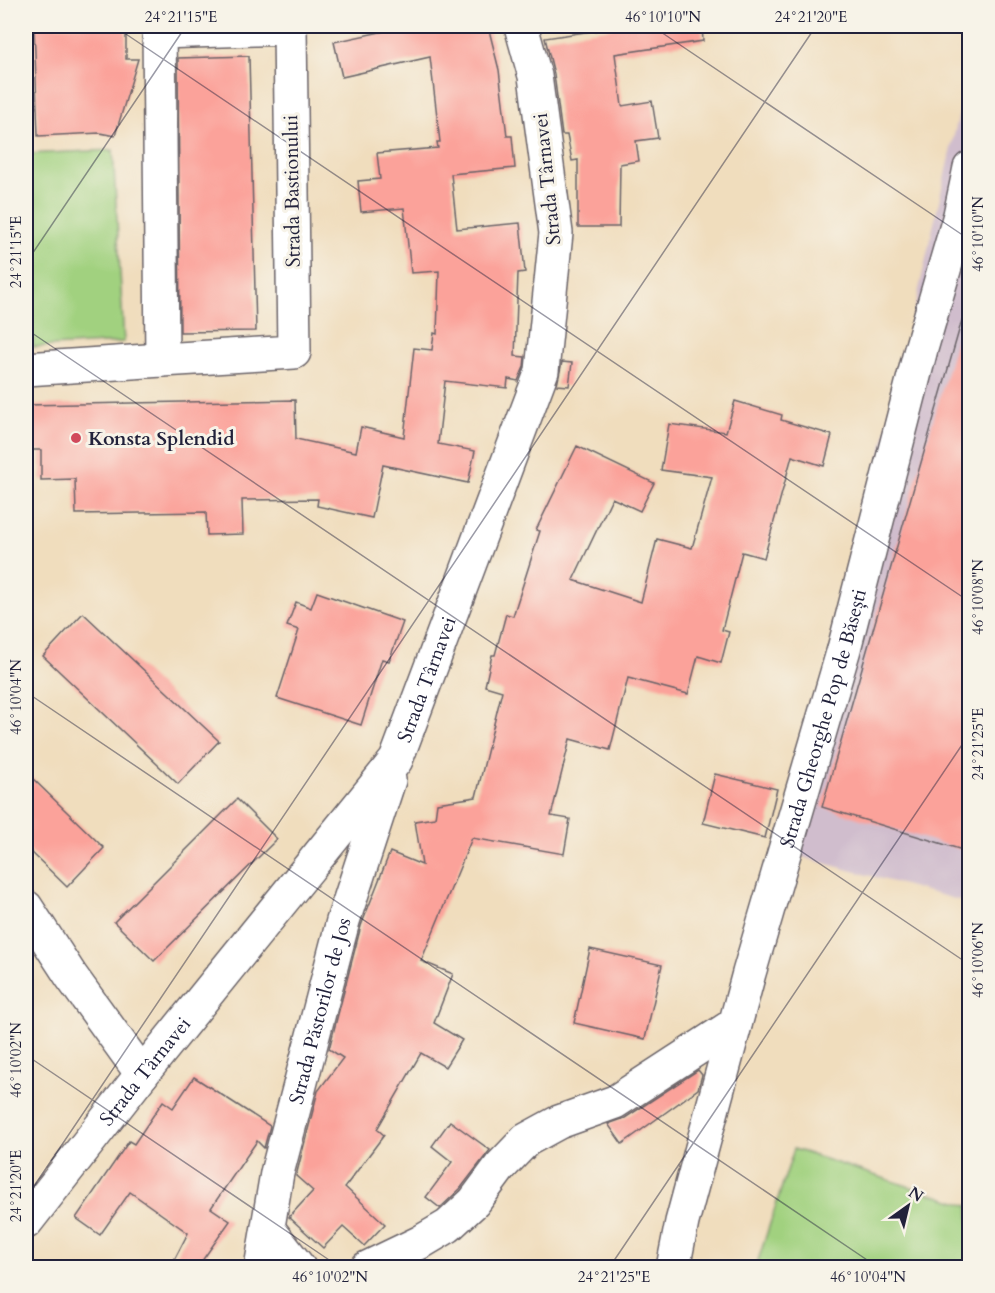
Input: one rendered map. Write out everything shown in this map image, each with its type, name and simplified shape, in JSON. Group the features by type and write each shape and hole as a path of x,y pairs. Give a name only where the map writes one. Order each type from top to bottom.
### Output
{"street":[{"name":"Strada Târnavei","path":"26,1222 142,1074 396,760 542,371 556,233 536,76 521,26"},
{"name":"Strada Bastionului","path":"26,369 294,352 290,28 159,29 162,360"},
{"name":"Strada Gheorghe Pop de Băsești","path":"673,1268 682,1222 735,1024 844,649 918,360 960,215 969,168"},
{"name":"Strada Păstorilor de Jos","path":"261,1268 277,1173 343,921 396,760"},
{"path":"26,907 71,976 142,1074"},
{"path":"367,1268 421,1242 447,1226 474,1202 500,1167 526,1140 559,1122 615,1102 735,1024"},
{"path":"269,1230 299,1268"}],"shaded area":[{"path":"969,69 969,903 784,852 898,382"}],"green space":[{"path":"113,150 124,342 33,347 26,204 26,154"},
{"path":"794,1149 969,1206 969,1267 756,1267"}],"building":[{"path":"34,26 126,26 126,59 138,59 115,136 100,133 38,136"},
{"path":"408,26 488,26 499,70 507,136 512,136 515,168 451,174 457,229 520,223 525,272 518,273 515,356 525,357 524,367 518,381 508,379 507,388 445,381 438,444 475,451 468,483 383,465 372,518 317,506 318,499 242,500 243,534 207,535 206,512 76,514 75,479 41,480 41,450 26,450 26,405 295,400 296,439 356,452 361,427 404,437 414,348 432,350 434,333 437,334 439,271 411,273 404,208 361,212 358,181 380,179 377,153 438,148 437,142 440,142 430,57 342,77 334,42"},
{"path":"626,26 702,26 703,41 615,54 622,106 652,101 658,138 636,141 639,161 620,164 619,227 578,227 578,160 572,161 567,135 562,135 554,74 545,38"},
{"path":"249,56 256,331 180,332 178,58"},
{"path":"962,320 969,321 969,852 822,807"},
{"path":"562,362 572,363 569,386 557,385"},
{"path":"735,401 782,415 781,420 832,435 824,466 792,456 764,558 742,552 722,630 729,632 721,663 698,656 688,694 628,678 610,750 570,739 551,816 570,819 564,854 472,838 421,961 453,974 434,1023 462,1040 445,1067 421,1053 377,1129 384,1135 345,1187 385,1224 364,1246 343,1227 323,1248 289,1217 313,1191 296,1176 318,1091 343,1058 329,1049 361,926 390,852 422,865 415,821 435,818 437,803 476,797 502,691 485,686 492,655 495,655 506,614 513,616 540,531 536,530 577,446 654,483 640,511 612,498 573,580 641,602 657,539 692,548 712,477 661,470 669,424 726,432"},
{"path":"317,592 403,622 389,661 382,659 361,725 277,698 299,630 287,626 296,602 311,608"},
{"path":"83,613 219,741 178,784 43,656"},
{"path":"26,772 104,848 67,887 26,847"},
{"path":"715,774 777,789 765,838 703,823"},
{"path":"237,799 277,839 154,961 114,922"},
{"path":"590,949 662,965 645,1039 574,1023"},
{"path":"698,1070 702,1075 698,1089 622,1144 608,1124 625,1118"},
{"path":"194,1077 270,1126 264,1148 257,1141 211,1208 230,1221 197,1268 170,1268 188,1233 130,1192 100,1235 76,1218 129,1141 134,1144 163,1101 173,1108"},
{"path":"450,1121 490,1150 460,1189 440,1208 426,1197 452,1162 432,1146"}],"place":[{"name":"Konsta Splendid","path":"76,438"}]}
